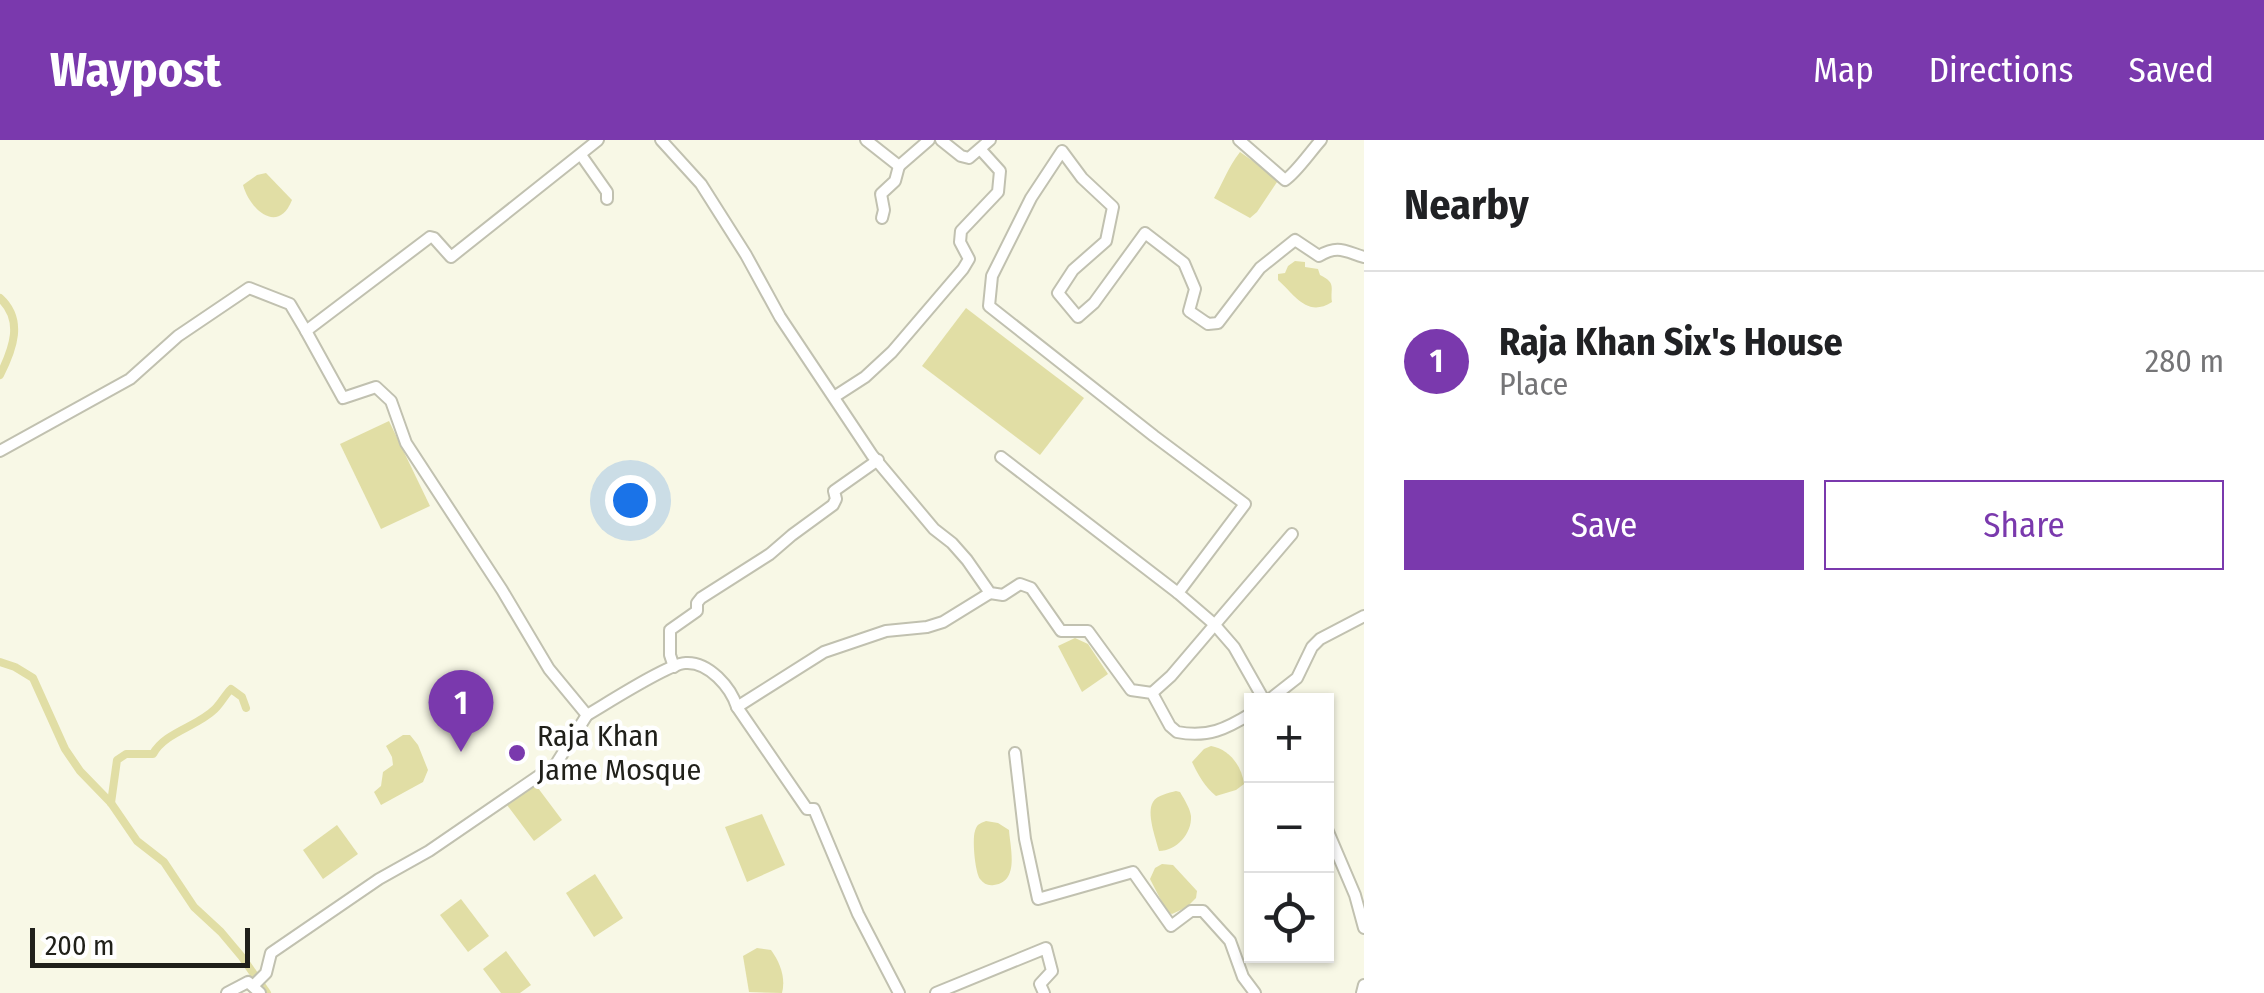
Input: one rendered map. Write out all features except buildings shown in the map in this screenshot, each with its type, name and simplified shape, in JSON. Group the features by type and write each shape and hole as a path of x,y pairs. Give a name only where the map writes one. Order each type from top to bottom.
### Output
{"street":[{"path":"306,331 430,236 451,257 598,140"},
{"path":"661,140 701,184 846,419 897,486 967,560 990,593"},
{"path":"866,140 899,166"},
{"path":"882,218 882,194 895,181 899,166 929,140"},
{"path":"941,140 969,158 990,140"},
{"path":"1239,140 1286,180 1320,140"},
{"path":"834,397 865,377 892,352 963,269 968,259 960,242 961,231 998,192 1000,172 981,150"},
{"path":"1178,593 1246,504 990,306 992,276 1032,198 1062,151 1082,178 1113,207 1106,240 1073,270 1058,294 1078,317 1118,274 1145,233 1184,262 1195,289 1190,311 1208,324 1218,323 1260,268 1294,240 1318,256 1338,248 1364,257"},
{"path":"581,155 607,192 607,198"},
{"path":"0,452 130,380 178,336 250,288 290,304 342,398 376,387 391,402 406,443 550,669 587,715"},
{"path":"1001,457 1214,624 1234,647 1263,693"},
{"path":"674,667 670,630 697,612 701,598 770,554 833,504 834,491 878,460"},
{"path":"737,707 824,652 886,631 943,622 990,593 1003,595 1020,584 1031,588 1061,631 1088,631 1131,690 1152,693 1171,676 1292,534"},
{"path":"1277,693 1297,678 1320,639 1364,616"},
{"path":"227,993 248,982 256,989 266,974 271,953 556,764 587,715 684,663 709,671 722,682 807,809 814,809 858,914 899,993"},
{"path":"1152,693 1170,726 1183,734 1225,730 1244,718"},
{"path":"1015,753 1022,822 1038,899 1133,872 1172,926 1191,911 1204,911 1230,941 1255,993"},
{"path":"1334,846 1364,928"},
{"path":"936,993 1046,948 1052,971 1040,984 1044,993"},
{"path":"1362,993 1364,985"}],"shaded area":[{"path":"1240,152 1279,179 1250,218 1214,198"},
{"path":"266,173 292,200 279,216 258,210 243,185"},
{"path":"1295,261 1318,269 1329,281 1332,302 1308,306 1278,280 1278,274 1285,273"},
{"path":"966,308 1084,398 1040,455 922,366"},
{"path":"389,421 430,506 381,529 340,444"},
{"path":"1075,638 1088,644 1108,674 1082,692 1058,646"},
{"path":"410,735 418,745 428,770 423,782 381,805 374,792 381,786 383,772 393,765 386,746"},
{"path":"1211,746 1229,755 1244,784 1216,796 1192,762"},
{"path":"535,784 562,820 534,841 507,805"},
{"path":"1176,791 1189,810 1189,829 1177,845 1159,851 1151,807 1157,798"},
{"path":"762,814 785,865 747,882 725,827"},
{"path":"986,821 1009,830 1012,854 1007,878 992,885 980,879 974,855 976,829"},
{"path":"337,825 358,854 323,879 303,850"},
{"path":"1162,864 1173,865 1197,891 1187,907 1172,914 1167,912 1150,879"},
{"path":"595,874 623,918 594,937 566,893"},
{"path":"461,899 489,936 468,952 440,915"},
{"path":"757,948 771,950 777,960 783,976 782,993 749,992 743,956"},
{"path":"506,951 531,985 520,993 501,993 483,969"}],"waterway":[{"path":"0,298 14,325 12,345 0,375"},
{"path":"0,662 33,678 65,749 80,771 111,803 137,841 164,862 194,907 221,932 267,993"},
{"path":"111,803 117,760 126,754 153,754 165,740 208,715 231,689 242,697 246,708"}],"place":[{"name":"Raja Khan Six's House","path":"461,752"},
{"name":"Raja Khan Jame Mosque","path":"517,753"}]}
